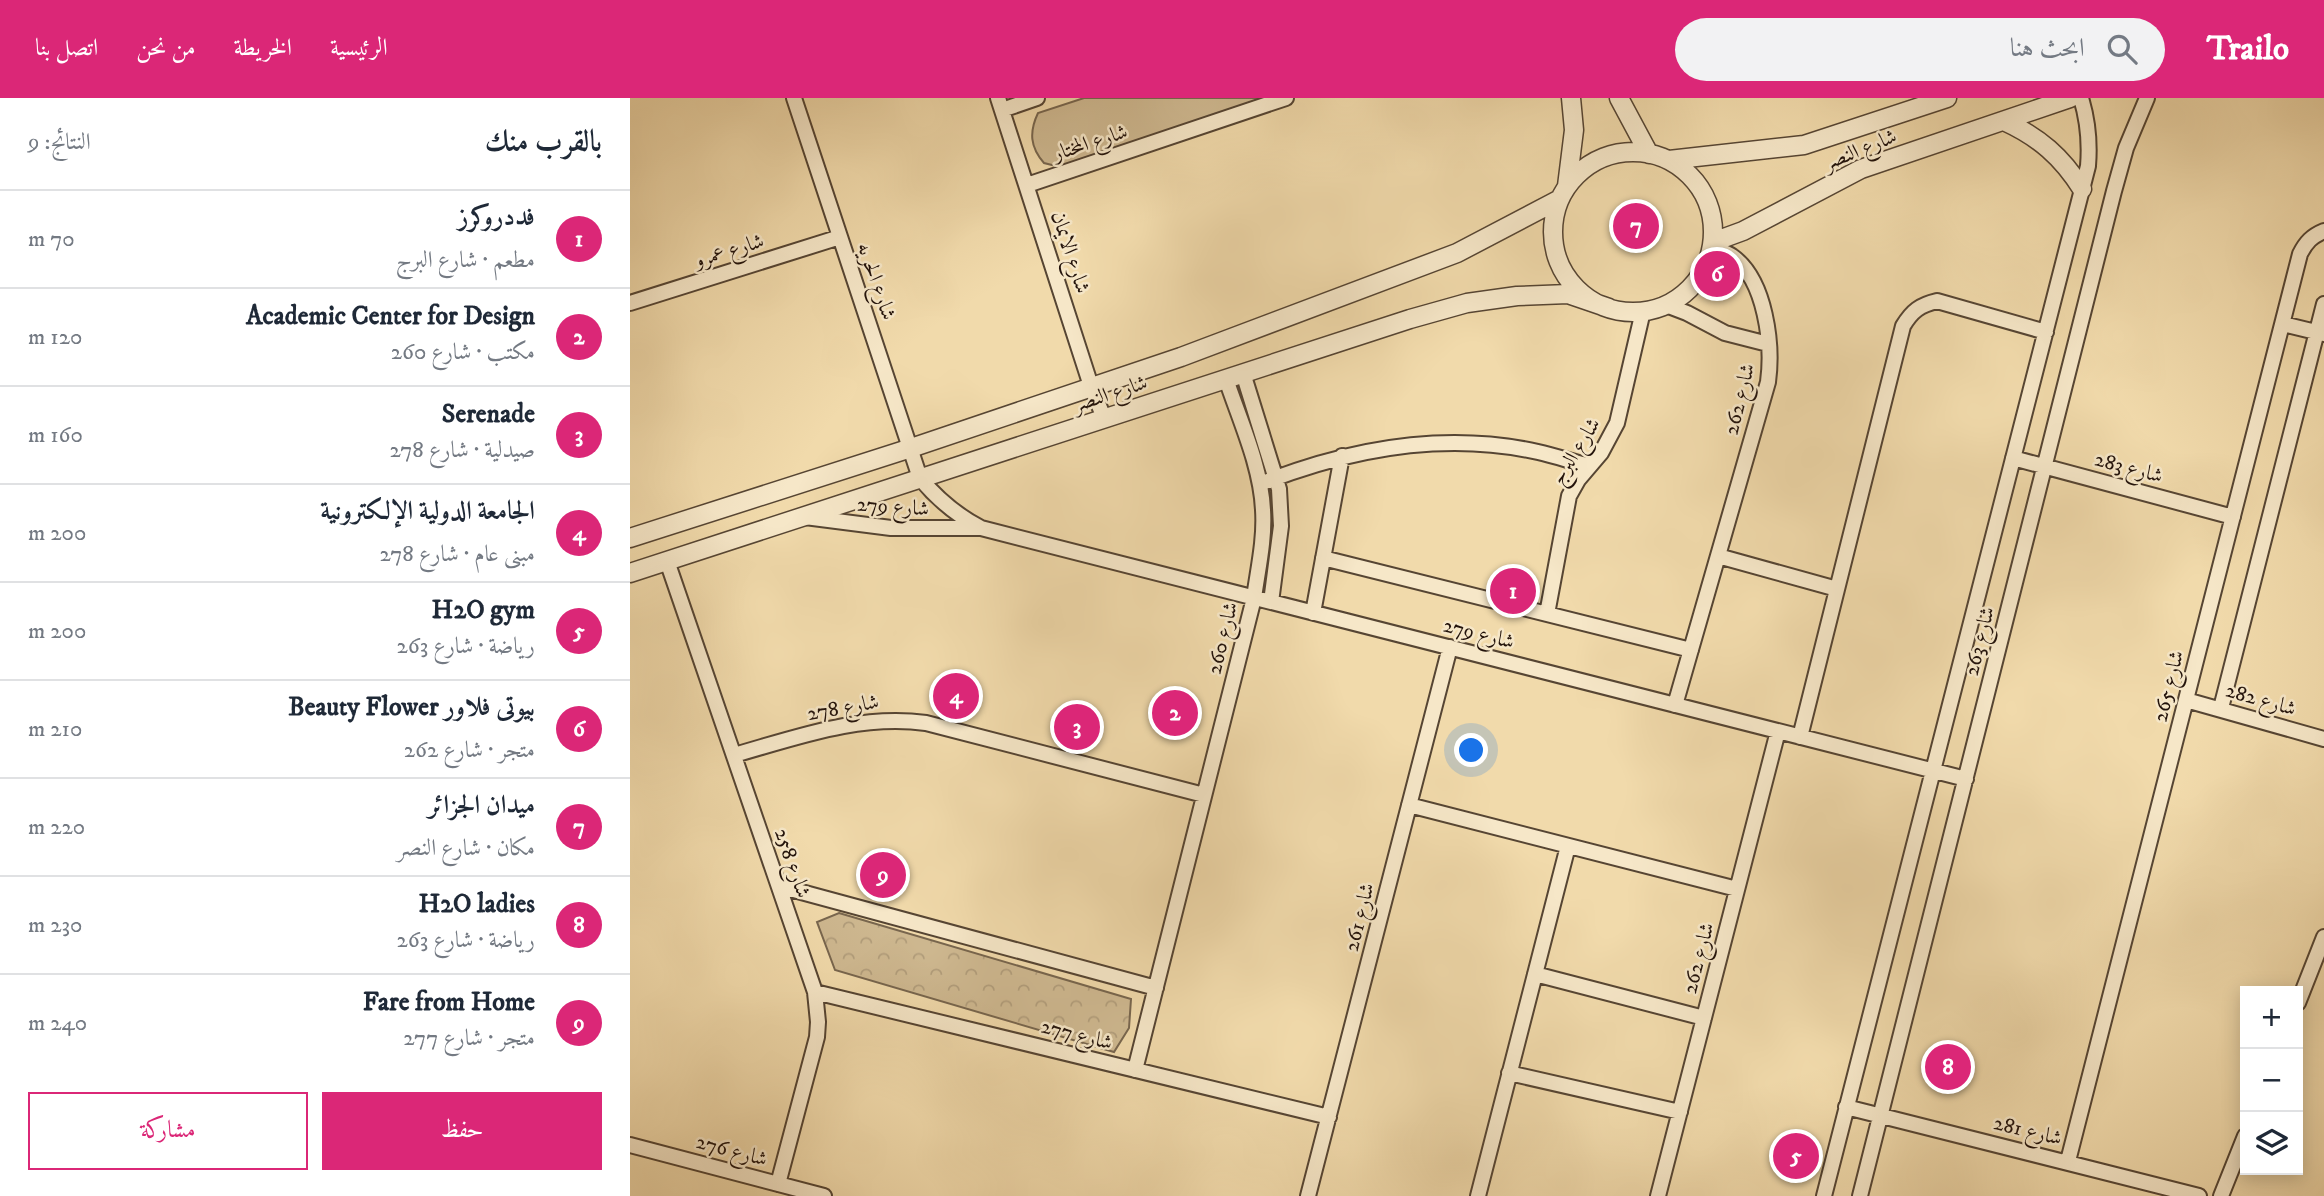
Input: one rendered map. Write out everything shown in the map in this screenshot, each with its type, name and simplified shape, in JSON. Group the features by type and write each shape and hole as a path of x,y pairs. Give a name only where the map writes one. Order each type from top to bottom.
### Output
{"street":[{"name":"شارع الحريه","path":"794,98 920,478"},
{"path":"1000,104 1037,98"},
{"name":"شارع المختار","path":"1027,185 1286,98"},
{"path":"1564,193 1580,172 1612,155 1631,152 1669,160 1689,174 1704,194 1712,218 1712,245 1703,271 1687,291 1666,305 1643,311 1626,312 1609,308 1588,298 1572,284 1560,264 1554,243 1554,220 1564,193 1574,130 1571,98"},
{"path":"1619,98 1649,154"},
{"name":"شارع النصر","path":"1669,160 1804,145 1947,98"},
{"name":"شارع النصر","path":"1712,245 1861,169 2070,98"},
{"name":"شارع 263","path":"1824,1196 2088,166 2090,142 2081,98"},
{"name":"شارع 263","path":"1860,1196 2114,191 2126,148 2147,98"},
{"name":"شارع الايمان","path":"1000,104 1091,386 1104,418"},
{"path":"2004,121 2028,132 2050,147 2068,167 2082,189"},
{"name":"شارع النصر","path":"630,538 911,448 1181,357 1457,253 1564,193"},
{"name":"شارع 265","path":"2068,1161 2301,254 2306,243 2324,230"},
{"name":"شارع عمرو","path":"630,303 840,237"},
{"name":"شارع 262","path":"1675,705 1768,382 1771,360 1766,319 1754,285 1732,256 1712,245"},
{"name":"شارع النصر","path":"630,573 1467,303 1517,296 1568,294 1609,308"},
{"path":"1800,737 1903,326 1910,313 1923,304 1937,301 2046,332"},
{"path":"2221,708 2320,333 2324,304"},
{"name":"شارع 262","path":"1666,305 1725,333 1768,344"},
{"name":"شارع البرج","path":"1547,614 1569,496 1610,439 1617,423 1643,311"},
{"path":"2283,324 2320,333"},
{"name":"شارع 260","path":"1235,376 1276,477 1281,526 1270,602"},
{"name":"شارع 260","path":"1135,1070 1254,598 1263,525 1260,484 1235,376"},
{"path":"1260,484 1342,456 1420,444 1480,444 1538,452 1590,466"},
{"path":"1313,613 1342,456"},
{"name":"شارع 283","path":"2013,458 2233,517"},
{"name":"شارع 279","path":"920,478 948,507 981,528"},
{"name":"شارع 279","path":"802,517 891,528 981,528 1966,779"},
{"path":"1718,556 1837,589"},
{"path":"1323,558 1691,650"},
{"name":"شارع 258","path":"667,561 815,992 817,1037 778,1184"},
{"name":"شارع 261","path":"1308,1196 1450,648"},
{"name":"شارع 282","path":"2186,700 2324,739"},
{"name":"شارع 278","path":"734,755 834,726 880,719 903,720 926,723 1204,796"},
{"name":"شارع 262","path":"1658,1196 1778,731"},
{"path":"1409,805 1737,889"},
{"path":"1478,1196 1568,846"},
{"path":"779,886 1156,988"},
{"path":"2303,990 2324,937"},
{"path":"1535,974 1704,1018"},
{"name":"شارع 277","path":"815,992 1329,1117"},
{"path":"1509,1073 1680,1112"},
{"name":"شارع 281","path":"1846,1107 2199,1196"},
{"name":"شارع 276","path":"630,1145 824,1196"},
{"path":"2221,1196 2240,1148"}],"green space":[{"path":"1084,98 1271,98 1060,167 1044,163 1032,139 1038,113"},
{"path":"839,913 1131,999 1129,1028 1114,1052 835,970 817,922"}],"place":[{"name":"ميدان الجزائر","path":"1636,226"},
{"name":"بيوتى فلاور Beauty Flower","path":"1717,274"},
{"name":"فددروكرز","path":"1513,591"},
{"name":"الجامعة الدولية الإلكترونية","path":"956,696"},
{"name":"Academic Center for Design","path":"1175,713"},
{"name":"Serenade","path":"1077,727"},
{"name":"Fare from Home","path":"883,875"},
{"name":"H2O ladies","path":"1948,1067"},
{"name":"H2O gym","path":"1796,1156"}]}
